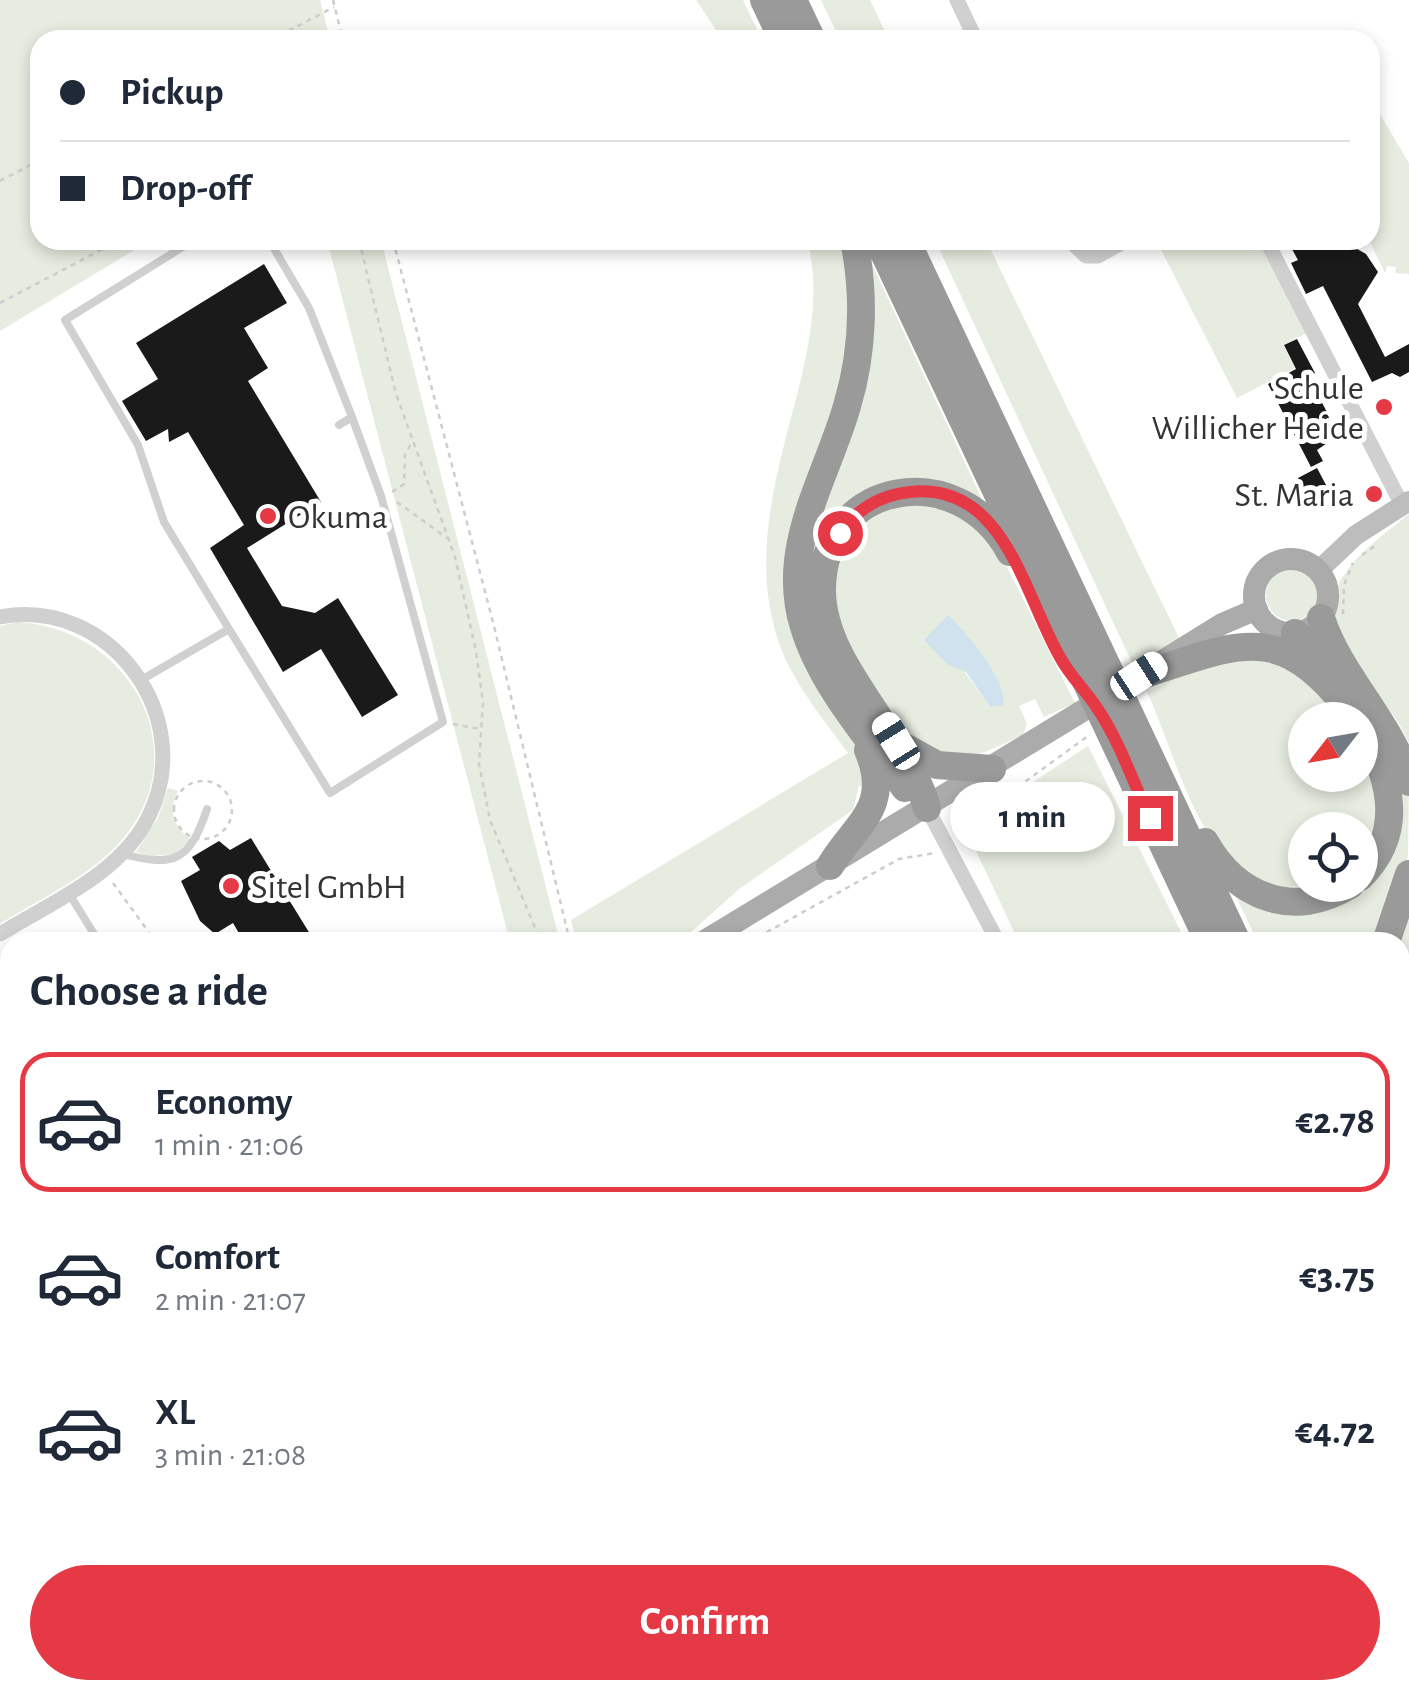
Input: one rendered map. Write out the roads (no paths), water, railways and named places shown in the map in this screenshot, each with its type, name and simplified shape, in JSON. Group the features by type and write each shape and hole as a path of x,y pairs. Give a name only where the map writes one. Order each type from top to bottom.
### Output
{"highway":[{"path":"764,0 778,30"},
{"path":"793,0 807,30"},
{"path":"855,250 860,309 856,370 844,416 806,520 797,586 809,641 848,708 904,788 927,808"},
{"path":"883,250 1232,932"},
{"path":"911,250 1026,495 1077,633 1098,709 1147,760 1235,882 1260,896 1288,901"},
{"path":"927,808 920,780 837,646 822,601 824,570 831,548 862,509 887,497 917,491 945,494 974,508 1077,633"},
{"path":"1322,618 1338,654 1391,740 1409,782"},
{"path":"1295,633 1314,650 1346,702"},
{"path":"1139,676 1222,648 1261,646 1308,666 1341,702"},
{"path":"830,866 867,818 878,792 872,761 848,708"},
{"path":"896,741 937,764 992,769"},
{"path":"1378,759 1384,770 1391,812 1384,845 1378,853"},
{"path":"1147,760 1205,932"},
{"path":"1389,932 1409,874"}],"main road":[{"path":"1318,571 1351,539 1406,503"},
{"path":"1298,560 1318,571 1328,590 1322,618 1295,633 1268,626 1256,609 1258,578 1275,563 1298,560"},
{"path":"721,932 992,769 1222,624 1256,609"}],"street":[{"path":"958,0 972,30"},
{"path":"1079,250 1086,256 1098,256 1109,250"},
{"path":"1271,250 1406,503"},
{"path":"0,617 37,613 70,620 118,648 141,680 159,718 163,776 149,817 123,854 103,871 3,932"},
{"path":"927,808 993,932"}],"lane":[{"path":"178,250 65,320 138,444 164,522 330,793 442,722 381,496 309,308 276,250"},
{"path":"339,425 352,417"},
{"path":"141,680 229,629"},
{"path":"123,854 153,862 173,860 190,850 207,809"},
{"path":"68,892 93,932"}],"water":[{"path":"948,615 993,671 1003,705 990,707 966,672 948,665 924,640"}],"place":[{"name":"Schule Willicher Heide","path":"1384,407"},
{"name":"St. Maria","path":"1374,494"},
{"name":"Okuma","path":"268,516"},
{"name":"Sitel GmbH","path":"231,886"}]}
